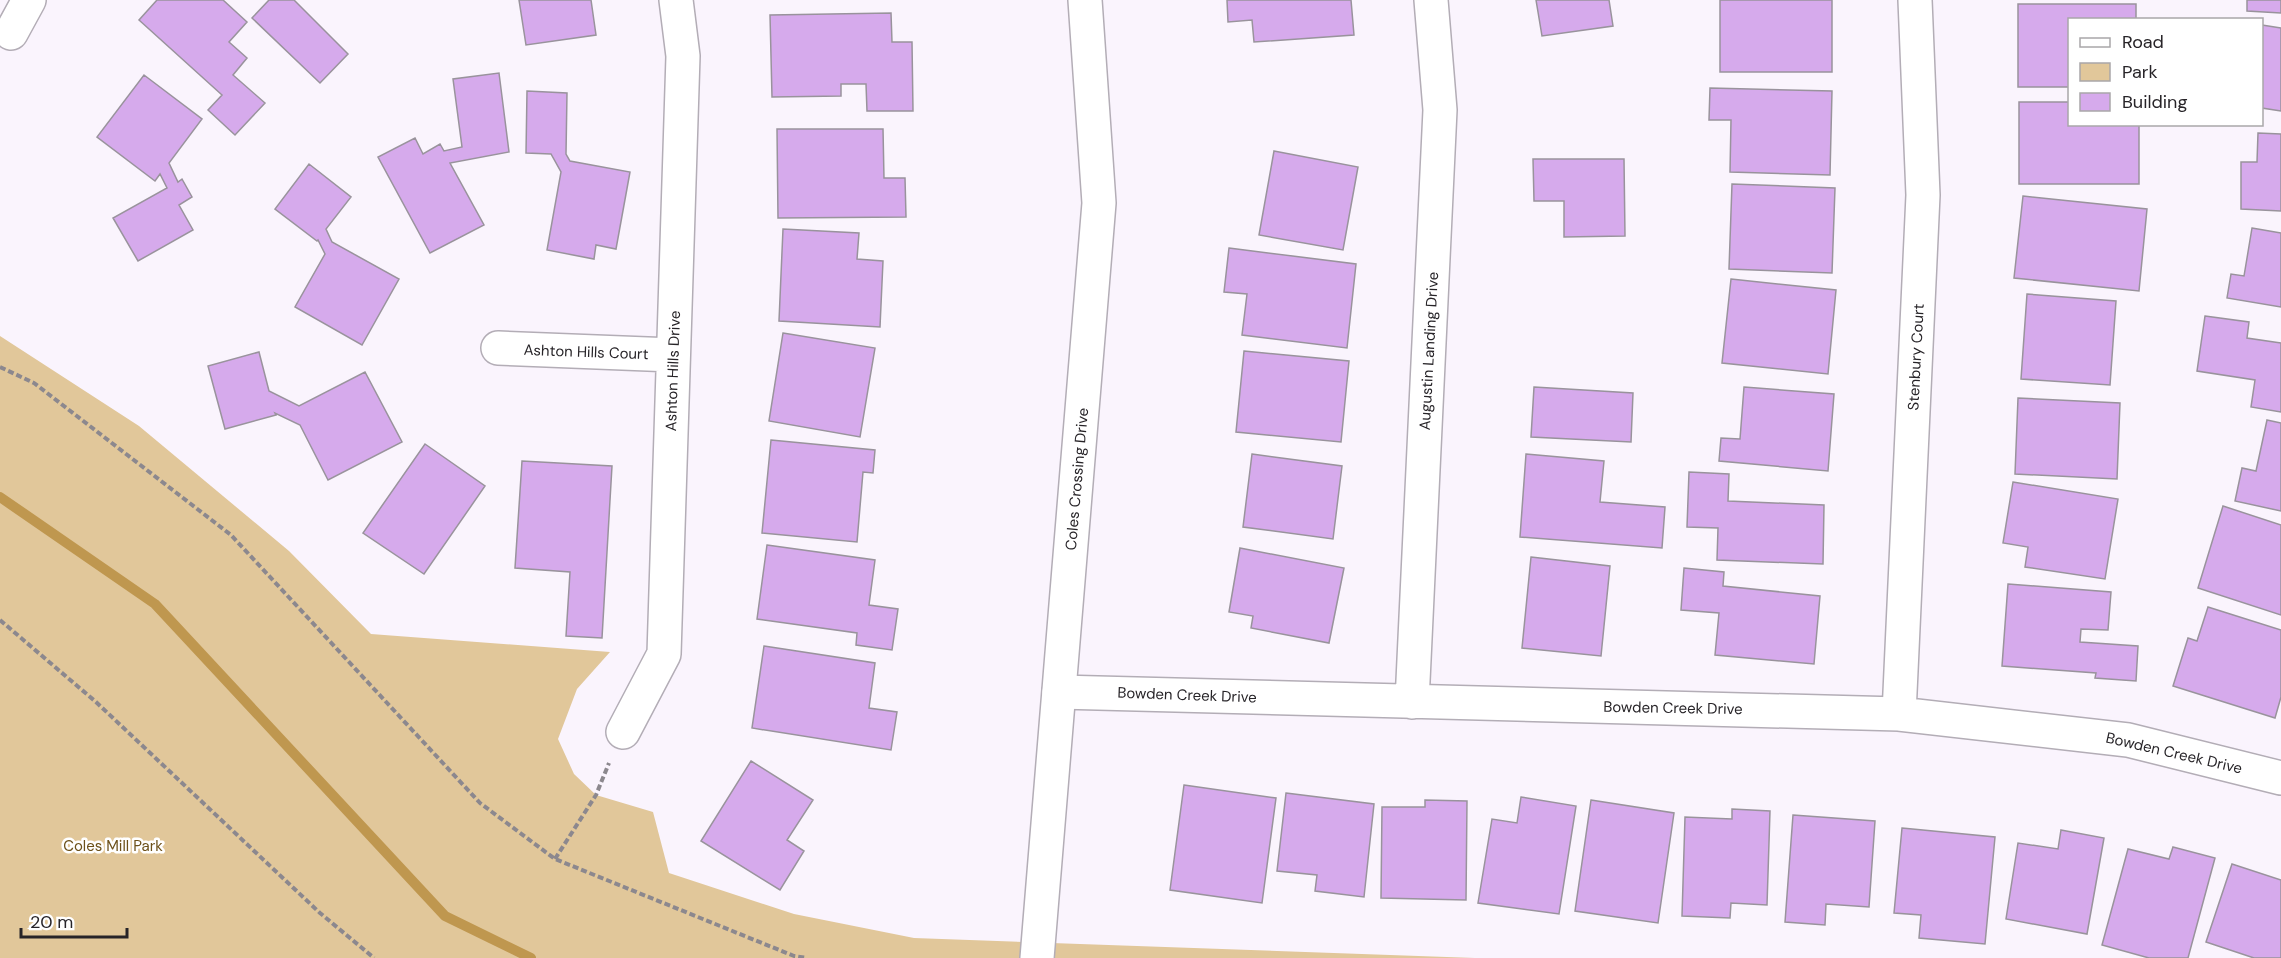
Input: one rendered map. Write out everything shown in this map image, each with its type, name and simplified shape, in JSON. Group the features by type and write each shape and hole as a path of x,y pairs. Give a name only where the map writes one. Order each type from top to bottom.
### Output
{"street":[{"path":"11,33 29,0"},
{"name":"Ashton Hills Drive","path":"623,732 664,654 683,56 676,0"},
{"name":"Coles Crossing Drive","path":"1037,958 1099,203 1086,0"},
{"name":"Augustin Landing Drive","path":"1412,702 1440,110 1431,0"},
{"name":"Stenbury Court","path":"1899,714 1923,195 1915,0"},
{"name":"Ashton Hills Court","path":"498,348 673,355"},
{"name":"Bowden Creek Drive","path":"1059,692 1899,714 2128,740 2281,778"}],"path":[{"path":"0,367 34,383 231,535 480,803 555,859 794,956 807,958"},
{"path":"0,620 96,702 320,913 374,958"},
{"path":"555,859 596,795 623,732"}],"green space":[{"name":"Coles Mill Park","path":"0,336 139,426 289,551 371,634 610,652 577,689 558,739 574,774 596,795 653,812 669,873 794,914 914,938 1475,958 0,958"}],"building":[{"path":"157,0 223,0 247,22 229,42 247,58 233,75 265,103 235,135 208,110 222,95 139,20"},
{"path":"269,0 294,0 348,54 320,83 252,18"},
{"path":"519,0 591,0 596,35 526,45"},
{"path":"1227,0 1351,0 1354,35 1254,42 1252,20 1228,22"},
{"path":"1536,0 1609,0 1613,26 1542,36"},
{"path":"1720,0 1832,0 1832,72 1720,72"},
{"path":"2247,0 2281,0 2281,13 2247,11"},
{"path":"2018,4 2136,4 2136,18 2068,18 2068,87 2018,87"},
{"path":"891,13 892,42 912,42 913,111 867,111 866,84 841,84 841,96 772,97 770,15"},
{"path":"2263,25 2281,28 2281,111 2263,108"},
{"path":"499,73 509,152 450,163 484,225 430,253 378,157 415,138 423,154 440,144 444,151 462,147 453,79"},
{"path":"144,75 202,119 169,163 178,182 182,179 192,197 179,205 193,230 138,261 113,218 167,188 160,174 155,181 97,137"},
{"path":"1710,88 1832,91 1830,175 1730,172 1731,120 1709,120"},
{"path":"527,91 567,93 566,154 570,161 630,172 616,249 596,245 594,259 547,250 561,172 551,154 526,153"},
{"path":"2019,102 2068,102 2068,126 2139,126 2139,184 2019,184"},
{"path":"777,129 883,129 884,178 905,178 906,217 778,218"},
{"path":"2258,133 2281,134 2281,211 2241,209 2241,162 2257,162"},
{"path":"1274,151 1358,167 1343,250 1259,235"},
{"path":"1533,159 1624,159 1625,236 1564,237 1564,201 1534,201"},
{"path":"309,164 351,197 326,229 332,242 399,279 362,345 295,307 325,254 318,240 275,209"},
{"path":"1732,184 1835,188 1832,273 1729,269"},
{"path":"2023,196 2147,209 2139,291 2014,278"},
{"path":"2252,228 2281,233 2281,307 2227,298 2231,274 2244,276"},
{"path":"783,229 859,233 857,259 883,261 880,327 779,321"},
{"path":"1229,248 1356,264 1347,348 1242,335 1247,294 1224,292"},
{"path":"1731,279 1836,290 1828,374 1722,363"},
{"path":"2027,294 2116,301 2110,385 2021,379"},
{"path":"2205,316 2249,322 2247,338 2281,343 2281,412 2251,407 2255,380 2197,371"},
{"path":"783,333 875,348 860,437 769,421"},
{"path":"1244,351 1349,361 1341,442 1236,432"},
{"path":"259,352 269,391 299,406 365,372 402,442 328,480 300,425 275,413 276,415 225,429 208,366"},
{"path":"1534,387 1633,393 1631,442 1531,437"},
{"path":"1744,387 1834,394 1828,471 1719,461 1721,438 1740,439"},
{"path":"2018,398 2120,403 2117,479 2015,474"},
{"path":"2267,420 2281,423 2281,511 2235,501 2242,468 2256,471"},
{"path":"771,440 875,450 873,473 863,472 857,542 762,533"},
{"path":"425,444 485,486 424,574 363,533"},
{"path":"1252,454 1342,466 1333,539 1243,527"},
{"path":"1526,454 1604,461 1600,502 1665,507 1662,548 1520,537"},
{"path":"522,461 612,466 602,638 566,636 570,572 515,568"},
{"path":"1689,472 1729,474 1728,501 1824,505 1823,564 1717,560 1718,528 1687,527"},
{"path":"2013,482 2118,499 2105,579 2025,567 2028,547 2003,543"},
{"path":"2223,506 2281,525 2281,615 2198,588"},
{"path":"767,545 875,560 869,605 898,609 892,650 856,645 857,633 757,619"},
{"path":"1240,548 1344,568 1329,643 1251,628 1253,616 1229,612"},
{"path":"1531,557 1610,566 1601,656 1522,648"},
{"path":"1684,568 1724,572 1723,586 1820,596 1814,664 1715,655 1719,613 1681,610"},
{"path":"2008,584 2111,592 2108,630 2081,629 2080,642 2138,646 2136,681 2095,678 2096,673 2002,666"},
{"path":"2208,607 2281,630 2281,697 2275,718 2173,686 2188,638 2197,641"},
{"path":"764,646 875,663 869,708 897,712 891,750 752,728"},
{"path":"751,761 813,800 787,840 804,851 780,890 701,841"},
{"path":"1184,785 1276,798 1262,903 1170,890"},
{"path":"1286,793 1374,804 1364,897 1315,891 1317,875 1277,871"},
{"path":"1521,797 1576,806 1559,914 1478,903 1492,819 1517,823"},
{"path":"1425,800 1467,801 1466,900 1381,898 1382,807 1425,807"},
{"path":"1591,800 1674,813 1658,923 1575,911"},
{"path":"1732,809 1770,811 1767,905 1731,903 1730,918 1682,916 1685,817 1732,819"},
{"path":"1793,815 1875,821 1869,907 1826,904 1825,925 1785,922"},
{"path":"1902,828 1995,837 1985,944 1919,938 1921,915 1894,913"},
{"path":"2061,830 2104,838 2087,934 2006,919 2018,843 2058,849"},
{"path":"2173,847 2215,858 2188,958 2149,958 2102,945 2128,849 2169,859"},
{"path":"2232,864 2281,880 2281,958 2254,958 2206,942"}],"waterway":[{"path":"0,497 155,604 445,916 531,958"}]}
